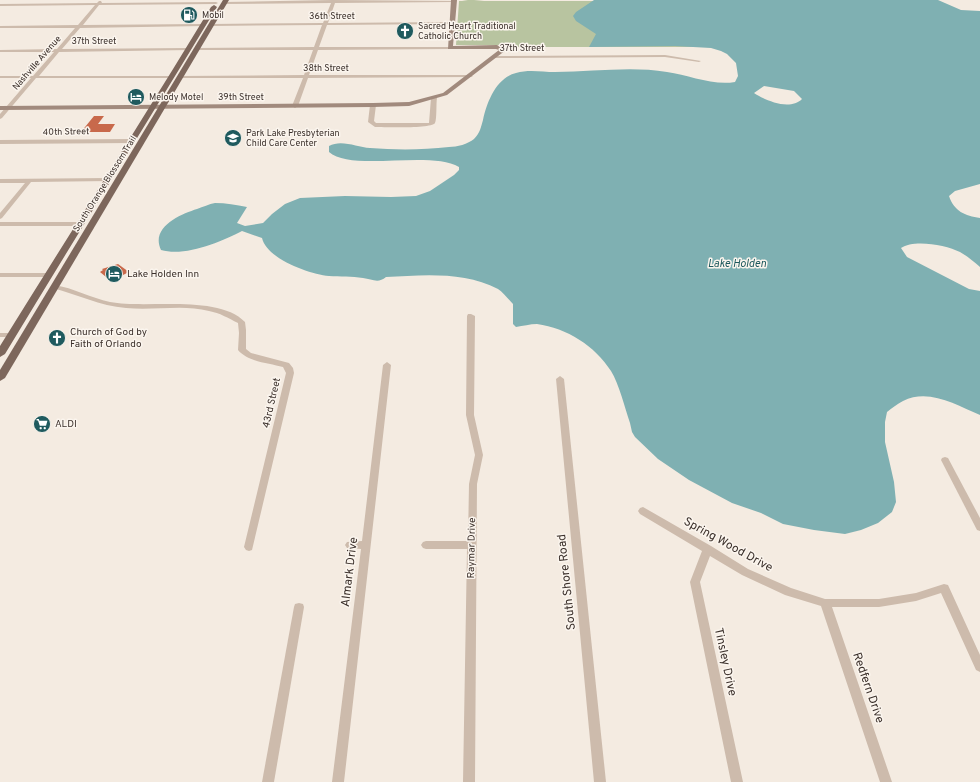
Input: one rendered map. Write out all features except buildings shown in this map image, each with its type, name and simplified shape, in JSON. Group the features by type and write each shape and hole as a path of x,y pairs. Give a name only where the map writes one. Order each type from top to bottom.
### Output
{"main road":[{"name":"South Orange Blossom Trail","path":"0,378 213,23 221,1"},
{"name":"South Orange Blossom Trail","path":"0,354 48,274 133,141 204,25 221,1"},
{"path":"108,180 113,184 114,188"}],"street":[{"path":"295,106 334,1"},
{"path":"0,5 100,2 454,1 450,48"},
{"name":"Nashville Avenue","path":"0,118 100,2"},
{"name":"36th Street","path":"213,23 452,23"},
{"path":"0,26 204,25"},
{"name":"37th Street","path":"197,49 497,47 503,49 495,57"},
{"name":"37th Street","path":"0,51 189,49"},
{"name":"37th Street","path":"495,57 665,56 699,61"},
{"name":"39th Street","path":"0,108 403,104 434,98 445,94 495,57"},
{"name":"38th Street","path":"181,77 471,76"},
{"path":"0,78 172,77"},
{"path":"373,105 371,122 375,125 424,125 431,124 433,122 434,98"},
{"name":"40th Street","path":"0,142 133,141"},
{"path":"0,217 29,180"},
{"path":"0,181 108,180"},
{"path":"0,224 80,224"},
{"path":"0,275 48,274"},
{"name":"43rd Street","path":"54,287 71,290 98,301 121,306 190,306 206,307 223,311 242,322 244,331 241,343 242,350 248,355 286,365 289,368 290,373 249,547"},
{"name":"Raymar Drive","path":"469,782 473,484 479,455 470,415 471,316"},
{"path":"0,335 12,335"},
{"name":"Almark Drive","path":"338,782 387,365"},
{"name":"South Shore Road","path":"560,379 600,782"},
{"path":"945,460 980,527"},
{"name":"Spring Wood Drive","path":"644,511 746,572 790,592 825,603 879,603 916,597 944,588 980,667"},
{"path":"350,546 366,545"},
{"path":"426,545 472,545"},
{"name":"Tinsley Drive","path":"708,549 695,582 737,782"},
{"name":"Redfern Drive","path":"825,603 886,782"},
{"path":"268,782 299,607"}],"green space":[{"path":"462,0 685,1 707,47 513,47 512,45 456,45 459,1 468,1"}],"water":[{"name":"Lake Holden","path":"594,0 938,0 961,10 980,11 980,184 955,191 949,196 957,209 961,212 980,218 980,267 960,252 939,245 922,243 907,245 901,248 907,257 969,289 980,291 980,415 942,399 923,396 913,397 903,401 887,412 885,422 885,442 894,482 896,502 892,512 878,523 861,530 845,534 783,524 761,513 732,503 689,480 658,459 635,437 632,432 617,382 611,371 597,354 588,346 569,334 548,326 537,324 516,327 513,324 513,304 500,290 485,283 457,277 428,275 386,277 378,281 359,277 321,275 300,269 280,259 265,246 262,238 242,231 224,240 192,250 171,252 161,250 159,242 163,228 183,214 213,203 247,207 237,223 245,226 263,223 285,204 300,198 345,196 416,196 430,191 454,175 459,170 459,167 446,162 430,160 372,161 340,158 329,152 329,146 344,143 370,148 429,149 466,144 472,141 479,132 487,106 498,85 509,76 516,73 531,71 569,72 639,69 675,73 718,83 735,82 738,76 736,63 727,54 711,48 675,46 589,47 596,34 576,21 573,16 576,12","holes":["764,86 794,91 802,99 797,103 791,104 778,104 771,102 754,93"]}],"place":[{"name":"Mobil","path":"189,15"},
{"name":"Sacred Heart Traditional Catholic Church","path":"405,31"},
{"name":"Melody Motel","path":"136,97"},
{"name":"Park Lake Presbyterian Child Care Center","path":"233,138"},
{"name":"Lake Holden Inn","path":"114,274"},
{"name":"Church of God by Faith of Orlando","path":"57,338"},
{"name":"ALDI","path":"42,424"}]}
